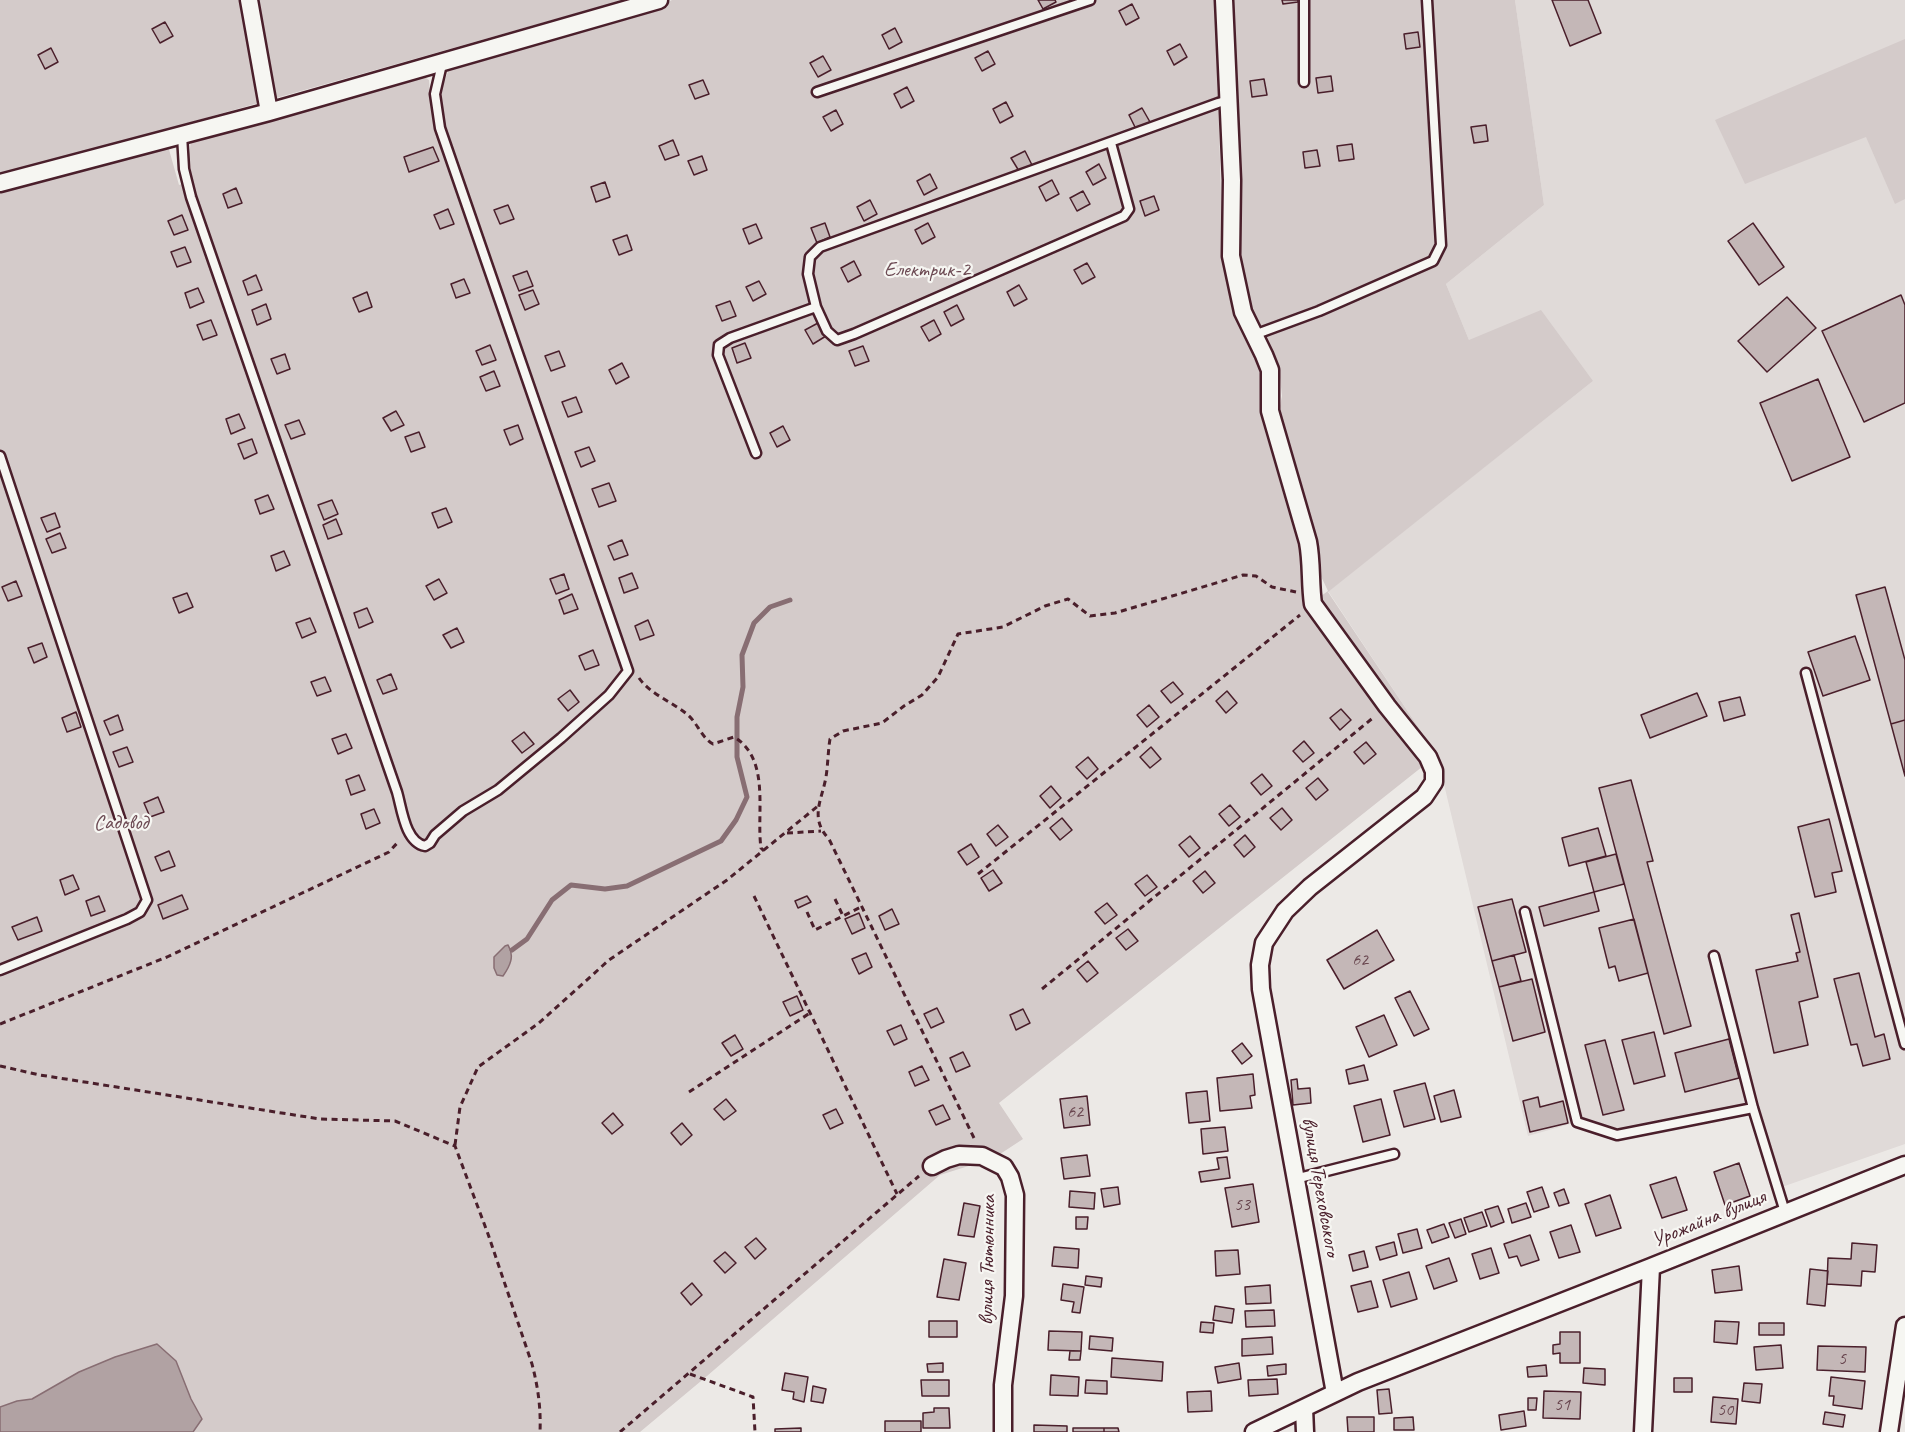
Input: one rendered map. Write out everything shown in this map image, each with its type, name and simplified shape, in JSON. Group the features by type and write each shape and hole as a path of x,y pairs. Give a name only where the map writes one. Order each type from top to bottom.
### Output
{"street":[{"path":"249,0 269,112"},
{"path":"0,183 442,64 659,0"},
{"path":"1224,0 1232,180 1231,256 1243,312 1270,370 1270,411 1308,542 1312,563 1312,596"},
{"name":"вулиця Тереховського","path":"1312,596 1387,706 1428,757 1434,771 1434,782 1431,789 1285,911 1264,943 1260,965 1261,989 1335,1393"},
{"path":"932,1166 959,1155 982,1156"},
{"name":"вулиця Тютюнника","path":"982,1156 1004,1167 1010,1177 1015,1195 1014,1296 1003,1385 1003,1432"},
{"name":"Урожайна вулиця","path":"1643,1432 1651,1267 1905,1165"},
{"path":"1254,1432 1335,1393 1651,1267"},
{"path":"1889,1432 1905,1328"},
{"path":"1304,1408 1305,1432"}],"lane":[{"path":"817,92 1090,0"},
{"path":"1304,0 1304,82"},
{"path":"1254,335 1319,311 1433,261 1441,245 1427,0"},
{"path":"183,135 184,168 191,197 397,792 408,831 419,845 425,846 463,811 498,790 561,738 609,695 628,671 440,128 435,94 442,64"},
{"path":"1111,143 1129,209 1124,216 854,334 837,340 827,331 816,307 808,274 810,257 820,247 1229,100"},
{"path":"756,453 718,355 719,345 730,338 816,307"},
{"path":"0,456 147,900 141,912 127,919 0,970"},
{"path":"1806,673 1905,1044"},
{"path":"1525,912 1577,1122 1617,1135 1753,1108"},
{"path":"1714,956 1753,1108 1785,1212"},
{"path":"1295,1179 1394,1154"}],"path":[{"path":"982,1156 829,839 821,831 818,806 826,778 830,739 843,732 882,723 922,695 938,677 958,634 1003,627 1046,606 1068,599 1090,616 1115,613 1243,575 1256,576 1272,587 1312,596"},
{"path":"978,874 1312,596"},
{"path":"628,671 637,675 645,686 690,716 706,740 713,744 734,737 749,752 760,783 759,836 760,848 764,851"},
{"path":"1042,989 1387,706"},
{"path":"540,1432 540,1402 532,1364 488,1234 455,1146 460,1107 478,1067 539,1023 609,960 727,880 818,806"},
{"path":"0,1024 167,957 389,852 408,831"},
{"path":"786,833 821,831"},
{"path":"754,896 897,1194"},
{"path":"835,899 843,916"},
{"path":"807,912 815,930 861,907"},
{"path":"689,1092 810,1013"},
{"path":"0,1066 40,1075 320,1119 395,1121 455,1146"},
{"path":"620,1432 932,1166"},
{"path":"690,1374 753,1397 755,1432"}],"shaded area":[{"path":"1515,0 1905,0 1905,1144 1779,1188 1753,1108 1617,1135 1577,1122 1528,1136 1437,755 1328,591 1593,381 1469,340 1446,284 1544,205"},
{"path":"508,945 511,953 510,965 503,976 497,975 494,968 494,957"},
{"path":"157,1344 176,1361 191,1399 202,1419 193,1432 0,1432 0,1407 32,1399 79,1372 115,1357"}],"green space":[{"path":"0,0 623,0 0,176"},
{"path":"672,0 1215,0 1223,258 1236,315 1261,372 1262,421 1300,552 1307,606 1328,591 1319,572 1317,551 1279,411 1282,396 1279,368 1250,310 1238,258 1231,0 1515,0 1544,205 1446,284 1469,340 1541,310 1593,381 1328,592 1437,755 999,1103 1023,1139 994,1158 940,1175 640,1432 193,1432 201,1418 176,1361 115,1357 79,1372 32,1399 0,1407 0,192 168,146 179,185 191,181 188,162 191,141 420,74 429,80 431,112 439,110 441,90 449,69 660,6"},
{"path":"1905,39 1905,199 1895,204 1866,137 1745,184 1715,120"}],"building":[{"path":"1038,0 1055,0 1056,2 1043,9"},
{"path":"1282,0 1298,0 1298,2 1283,4"},
{"path":"1552,0 1588,0 1601,33 1570,46"},
{"path":"1132,4 1139,18 1126,25 1119,11"},
{"path":"165,22 173,36 160,43 152,29"},
{"path":"895,28 902,42 889,49 882,35"},
{"path":"1418,32 1420,47 1406,49 1404,34"},
{"path":"1180,44 1187,57 1174,65 1167,51"},
{"path":"51,48 58,62 45,69 38,55"},
{"path":"988,51 995,64 982,71 975,58"},
{"path":"823,56 831,70 818,77 810,63"},
{"path":"1331,76 1333,91 1318,93 1316,78"},
{"path":"1264,79 1267,95 1252,97 1250,81"},
{"path":"703,80 709,94 695,99 689,85"},
{"path":"907,87 914,101 901,108 894,94"},
{"path":"1006,102 1013,116 1000,123 993,109"},
{"path":"1142,108 1150,122 1136,129 1129,115"},
{"path":"836,110 843,124 831,131 823,117"},
{"path":"1486,125 1488,141 1474,143 1471,127"},
{"path":"673,140 679,155 665,160 659,146"},
{"path":"1352,144 1354,159 1339,161 1337,146"},
{"path":"433,147 439,161 409,172 404,157"},
{"path":"1317,150 1320,166 1305,168 1303,152"},
{"path":"1025,151 1032,165 1019,171 1011,158"},
{"path":"702,156 707,170 694,175 688,161"},
{"path":"1099,164 1106,178 1093,185 1086,172"},
{"path":"930,174 937,188 924,195 917,181"},
{"path":"1052,180 1059,194 1046,201 1039,187"},
{"path":"605,182 610,197 596,202 591,187"},
{"path":"236,188 242,203 228,208 223,194"},
{"path":"1083,191 1090,204 1077,211 1070,198"},
{"path":"1154,196 1159,210 1145,216 1140,201"},
{"path":"870,200 877,214 864,221 857,207"},
{"path":"508,205 514,219 500,224 494,210"},
{"path":"448,209 454,224 440,229 434,215"},
{"path":"182,215 188,230 174,235 168,221"},
{"path":"825,223 830,237 817,243 811,228"},
{"path":"928,223 935,237 922,244 915,230"},
{"path":"1753,223 1784,267 1759,285 1728,241"},
{"path":"756,224 762,238 749,244 743,229"},
{"path":"627,235 632,250 619,255 613,240"},
{"path":"185,247 191,262 177,267 171,252"},
{"path":"854,261 861,275 848,282 841,268"},
{"path":"1087,263 1095,277 1082,284 1074,270"},
{"path":"527,271 533,286 519,291 513,276"},
{"path":"256,275 262,290 248,295 243,281"},
{"path":"464,279 470,293 456,298 451,284"},
{"path":"759,281 766,294 753,301 746,287"},
{"path":"1019,285 1027,299 1014,306 1007,292"},
{"path":"198,288 204,302 190,308 185,293"},
{"path":"533,290 539,304 525,310 519,295"},
{"path":"367,292 372,307 359,312 353,298"},
{"path":"1901,295 1905,305 1905,403 1864,422 1822,331"},
{"path":"1787,297 1816,328 1767,372 1738,341"},
{"path":"730,301 736,316 722,321 716,306"},
{"path":"266,304 271,319 257,325 252,310"},
{"path":"957,305 964,319 951,326 944,312"},
{"path":"211,320 217,335 203,340 197,325"},
{"path":"934,320 941,334 929,341 921,327"},
{"path":"818,323 826,336 813,344 805,330"},
{"path":"745,343 751,358 737,363 732,348"},
{"path":"490,345 496,360 482,365 476,351"},
{"path":"863,346 869,361 855,366 849,351"},
{"path":"559,351 565,366 551,371 545,356"},
{"path":"285,354 290,369 277,374 271,359"},
{"path":"622,363 629,377 616,384 609,370"},
{"path":"494,371 500,386 486,391 480,377"},
{"path":"1818,379 1850,457 1792,481 1760,403"},
{"path":"576,397 582,412 568,417 562,402"},
{"path":"396,411 404,425 391,431 383,418"},
{"path":"239,414 245,428 231,434 226,419"},
{"path":"299,420 305,434 291,439 285,425"},
{"path":"518,425 523,439 510,445 504,430"},
{"path":"783,426 790,440 777,447 770,433"},
{"path":"419,432 425,447 411,452 405,437"},
{"path":"252,439 257,453 244,459 238,444"},
{"path":"589,447 595,461 581,467 575,452"},
{"path":"609,483 616,501 599,507 592,489"},
{"path":"268,495 274,509 260,514 255,500"},
{"path":"332,500 338,514 324,520 318,505"},
{"path":"446,508 452,522 438,528 432,513"},
{"path":"55,513 60,527 47,532 41,518"},
{"path":"336,519 342,534 328,539 323,525"},
{"path":"60,533 66,548 52,553 46,539"},
{"path":"622,540 628,555 614,560 608,546"},
{"path":"284,551 290,565 276,571 271,556"},
{"path":"632,573 638,588 624,593 619,578"},
{"path":"564,574 569,589 556,594 550,579"},
{"path":"439,579 447,593 434,600 426,586"},
{"path":"16,581 22,596 8,601 2,587"},
{"path":"1885,587 1905,660 1905,720 1891,724 1856,595"},
{"path":"187,593 193,607 179,613 173,598"},
{"path":"572,594 578,609 564,614 559,600"},
{"path":"367,608 373,622 359,628 354,613"},
{"path":"310,618 316,632 302,638 296,623"},
{"path":"648,620 654,635 640,640 635,626"},
{"path":"457,628 464,642 451,648 443,635"},
{"path":"1855,636 1870,680 1823,696 1808,652"},
{"path":"42,643 47,657 34,663 28,648"},
{"path":"593,650 599,665 585,670 579,656"},
{"path":"391,674 397,689 383,694 377,680"},
{"path":"325,677 331,691 317,696 311,682"},
{"path":"1173,682 1183,694 1171,703 1161,691"},
{"path":"570,690 579,702 568,711 558,699"},
{"path":"1227,691 1237,703 1226,713 1216,701"},
{"path":"1697,693 1707,716 1650,738 1641,715"},
{"path":"1740,697 1745,715 1724,721 1719,702"},
{"path":"1149,705 1159,717 1147,727 1137,715"},
{"path":"1341,709 1351,720 1340,730 1330,718"},
{"path":"76,712 81,727 67,732 62,718"},
{"path":"118,715 123,730 110,735 104,721"},
{"path":"1905,720 1905,776 1891,724"},
{"path":"524,732 534,744 522,753 512,741"},
{"path":"346,734 352,748 338,754 332,739"},
{"path":"1304,741 1314,753 1303,762 1293,751"},
{"path":"1366,742 1376,754 1364,764 1354,752"},
{"path":"127,747 133,762 119,767 113,752"},
{"path":"1151,747 1161,759 1150,768 1140,757"},
{"path":"1088,757 1098,769 1087,779 1076,767"},
{"path":"1262,774 1272,786 1261,795 1251,783"},
{"path":"359,775 365,790 351,795 346,780"},
{"path":"1318,778 1328,790 1316,800 1306,788"},
{"path":"1631,780 1653,861 1647,862 1691,1026 1664,1034 1599,788"},
{"path":"1051,786 1061,798 1050,808 1040,796"},
{"path":"158,797 164,812 150,817 144,803"},
{"path":"1230,805 1240,817 1229,826 1219,814"},
{"path":"1282,808 1292,820 1281,830 1270,818"},
{"path":"374,809 380,823 366,829 361,814"},
{"path":"1062,818 1072,830 1060,840 1050,828"},
{"path":"1829,819 1842,871 1832,873 1836,892 1815,897 1798,827"},
{"path":"998,825 1008,837 996,846 987,834"},
{"path":"1598,828 1606,856 1569,866 1562,838"},
{"path":"1245,835 1255,847 1244,857 1234,845"},
{"path":"1190,836 1200,848 1189,857 1179,845"},
{"path":"971,844 979,857 967,865 958,852"},
{"path":"169,851 175,866 161,871 155,857"},
{"path":"1616,854 1624,884 1594,892 1586,862"},
{"path":"993,870 1002,883 989,891 981,878"},
{"path":"1205,871 1215,883 1203,893 1193,881"},
{"path":"73,875 79,889 65,895 60,880"},
{"path":"1147,875 1157,887 1145,896 1135,884"},
{"path":"1594,892 1599,911 1544,926 1539,907"},
{"path":"182,895 188,909 163,919 158,905"},
{"path":"99,896 105,911 91,916 86,901"},
{"path":"807,896 811,902 798,908 795,901"},
{"path":"1512,899 1526,952 1492,961 1478,907"},
{"path":"1107,903 1117,915 1105,924 1095,912"},
{"path":"892,909 899,924 885,930 879,916"},
{"path":"859,913 865,928 852,934 845,919"},
{"path":"1799,913 1818,997 1799,1002 1808,1045 1774,1053 1756,970 1798,961 1796,953 1800,952 1791,915"},
{"path":"37,917 42,931 18,940 12,927"},
{"path":"1634,919 1648,973 1619,981 1615,966 1609,968 1599,928"},
{"path":"1128,929 1138,941 1126,950 1116,938"},
{"path":"1377,930 1394,960 1344,989 1327,960"},
{"path":"866,953 872,967 859,974 852,959"},
{"path":"1514,955 1521,981 1499,987 1492,961"},
{"path":"1088,961 1098,973 1087,982 1077,970"},
{"path":"1859,973 1875,1037 1884,1034 1890,1059 1863,1066 1857,1044 1851,1045 1834,979"},
{"path":"1532,979 1545,1032 1513,1041 1499,987"},
{"path":"1410,991 1429,1029 1414,1036 1395,998"},
{"path":"797,996 803,1010 790,1016 783,1002"},
{"path":"937,1008 944,1022 931,1028 924,1014"},
{"path":"1023,1009 1030,1023 1016,1030 1010,1015"},
{"path":"1384,1015 1397,1045 1369,1057 1356,1027"},
{"path":"901,1025 907,1039 894,1045 887,1031"},
{"path":"1654,1032 1665,1076 1634,1084 1622,1040"},
{"path":"735,1035 743,1049 731,1056 722,1043"},
{"path":"1729,1039 1739,1078 1685,1092 1675,1053"},
{"path":"1605,1040 1624,1110 1603,1115 1585,1045"},
{"path":"1242,1043 1252,1056 1242,1064 1232,1051"},
{"path":"963,1052 970,1066 956,1072 950,1058"},
{"path":"1364,1065 1368,1080 1349,1084 1346,1070"},
{"path":"922,1066 929,1080 915,1086 909,1072"},
{"path":"1253,1074 1255,1095 1250,1096 1252,1108 1220,1111 1217,1078"},
{"path":"1297,1079 1298,1089 1310,1088 1311,1103 1293,1105 1291,1080"},
{"path":"1425,1083 1435,1119 1404,1127 1394,1091"},
{"path":"1454,1090 1461,1117 1441,1122 1434,1096"},
{"path":"1207,1091 1210,1121 1189,1123 1186,1093"},
{"path":"1087,1096 1090,1125 1064,1128 1060,1099"},
{"path":"1538,1097 1540,1107 1563,1101 1568,1123 1530,1132 1523,1101"},
{"path":"726,1099 736,1111 724,1120 714,1109"},
{"path":"1381,1099 1390,1135 1363,1142 1354,1106"},
{"path":"943,1105 950,1119 936,1125 929,1111"},
{"path":"836,1109 843,1123 830,1129 823,1115"},
{"path":"613,1113 623,1125 612,1134 602,1123"},
{"path":"682,1123 692,1135 681,1145 671,1133"},
{"path":"1225,1127 1228,1151 1203,1154 1201,1129"},
{"path":"1087,1155 1090,1176 1064,1179 1061,1158"},
{"path":"1227,1157 1230,1178 1201,1182 1199,1172 1219,1169 1217,1158"},
{"path":"1739,1163 1750,1196 1725,1205 1714,1172"},
{"path":"1676,1177 1687,1210 1662,1218 1650,1185"},
{"path":"1253,1184 1259,1222 1232,1227 1225,1188"},
{"path":"1118,1187 1120,1204 1104,1207 1101,1189"},
{"path":"1542,1187 1549,1207 1534,1212 1527,1192"},
{"path":"1564,1189 1569,1203 1559,1206 1554,1193"},
{"path":"1070,1191 1095,1193 1094,1209 1069,1207"},
{"path":"1610,1195 1621,1228 1596,1236 1585,1204"},
{"path":"964,1203 980,1206 974,1237 958,1235"},
{"path":"1526,1203 1531,1217 1512,1223 1508,1209"},
{"path":"1498,1206 1504,1222 1491,1227 1485,1210"},
{"path":"1482,1212 1487,1226 1469,1232 1464,1218"},
{"path":"1076,1217 1088,1217 1087,1229 1076,1229"},
{"path":"1461,1219 1466,1234 1455,1238 1449,1223"},
{"path":"1444,1224 1449,1237 1432,1243 1427,1230"},
{"path":"1571,1225 1580,1252 1559,1258 1550,1232"},
{"path":"1417,1229 1422,1248 1403,1253 1398,1234"},
{"path":"1530,1235 1539,1260 1521,1266 1517,1256 1509,1258 1504,1244"},
{"path":"756,1238 766,1249 755,1259 745,1247"},
{"path":"1394,1242 1397,1255 1380,1260 1376,1247"},
{"path":"1852,1243 1877,1245 1875,1272 1862,1271 1861,1286 1827,1284 1828,1258 1851,1259"},
{"path":"1054,1247 1079,1249 1078,1268 1052,1266"},
{"path":"1491,1248 1499,1273 1480,1279 1472,1254"},
{"path":"1238,1250 1240,1274 1216,1276 1215,1251"},
{"path":"1364,1251 1368,1267 1353,1271 1349,1255"},
{"path":"725,1252 736,1263 725,1273 714,1261"},
{"path":"1449,1258 1457,1281 1434,1289 1426,1266"},
{"path":"944,1259 966,1263 959,1300 937,1297"},
{"path":"1739,1266 1742,1290 1715,1293 1712,1270"},
{"path":"1810,1269 1828,1271 1825,1306 1807,1304"},
{"path":"1409,1272 1417,1299 1391,1307 1383,1280"},
{"path":"1086,1276 1102,1278 1101,1287 1085,1285"},
{"path":"1371,1281 1378,1307 1358,1312 1351,1286"},
{"path":"692,1283 702,1295 691,1305 681,1293"},
{"path":"1063,1284 1084,1287 1080,1313 1072,1312 1074,1302 1061,1300"},
{"path":"1270,1285 1271,1303 1246,1304 1245,1287"},
{"path":"1215,1306 1234,1309 1232,1323 1213,1320"},
{"path":"1274,1310 1275,1326 1246,1327 1245,1311"},
{"path":"929,1321 957,1321 957,1337 929,1337"},
{"path":"1715,1321 1739,1322 1737,1344 1714,1342"},
{"path":"1201,1322 1214,1323 1213,1333 1200,1332"},
{"path":"1759,1323 1784,1323 1784,1335 1759,1335"},
{"path":"1049,1331 1082,1332 1081,1351 1048,1350"},
{"path":"1560,1332 1580,1332 1580,1363 1560,1363 1560,1353 1553,1354 1553,1345 1560,1344"},
{"path":"1090,1336 1113,1338 1112,1351 1089,1349"},
{"path":"1272,1337 1273,1354 1242,1356 1242,1339"},
{"path":"1781,1345 1783,1368 1756,1370 1754,1347"},
{"path":"1818,1346 1866,1347 1865,1372 1817,1370"},
{"path":"1070,1351 1081,1351 1080,1360 1069,1360"},
{"path":"1112,1358 1163,1362 1162,1381 1111,1377"},
{"path":"943,1363 943,1372 928,1372 927,1364"},
{"path":"1239,1363 1241,1379 1218,1383 1215,1367"},
{"path":"1286,1364 1286,1374 1268,1376 1267,1366"},
{"path":"1546,1365 1547,1376 1528,1377 1527,1367"},
{"path":"1584,1368 1605,1369 1605,1385 1583,1383"},
{"path":"785,1373 808,1377 804,1402 793,1399 794,1392 782,1390"},
{"path":"1051,1375 1079,1377 1078,1396 1050,1395"},
{"path":"1831,1377 1865,1381 1862,1409 1833,1405 1834,1396 1829,1396"},
{"path":"1674,1378 1692,1378 1692,1392 1674,1392"},
{"path":"1277,1379 1278,1394 1249,1396 1248,1380"},
{"path":"921,1380 949,1380 949,1396 922,1396"},
{"path":"1086,1380 1107,1381 1107,1394 1085,1393"},
{"path":"1744,1383 1762,1384 1760,1403 1742,1401"},
{"path":"813,1386 826,1389 823,1403 811,1401"},
{"path":"1389,1389 1392,1413 1379,1414 1377,1390"},
{"path":"1211,1391 1212,1411 1188,1412 1187,1392"},
{"path":"1544,1391 1581,1392 1580,1419 1543,1418"},
{"path":"1713,1397 1738,1399 1736,1424 1711,1422"},
{"path":"1528,1398 1537,1398 1536,1410 1528,1410"},
{"path":"934,1408 949,1408 950,1428 923,1428 923,1413 934,1412"},
{"path":"1524,1411 1526,1426 1501,1430 1499,1415"},
{"path":"1825,1412 1845,1415 1843,1427 1823,1424"},
{"path":"1347,1417 1374,1417 1374,1432 1348,1432"},
{"path":"1413,1417 1414,1430 1394,1430 1394,1418"},
{"path":"885,1421 921,1421 921,1432 885,1432"},
{"path":"1034,1425 1067,1426 1067,1432 1034,1432"},
{"path":"801,1428 801,1432 775,1432 775,1429"},
{"path":"1073,1428 1104,1428 1104,1432 1073,1432"},
{"path":"1104,1428 1118,1428 1119,1432 1104,1432"}],"waterway":[{"path":"512,950 527,939 552,900 571,885 605,889 627,886 721,841 736,820 747,797 737,757 737,717 743,687 742,655 754,623 770,607 790,600"}],"park label":[{"name":"Електрик-2","path":"927,270"},
{"name":"Садовод","path":"121,823"}]}
